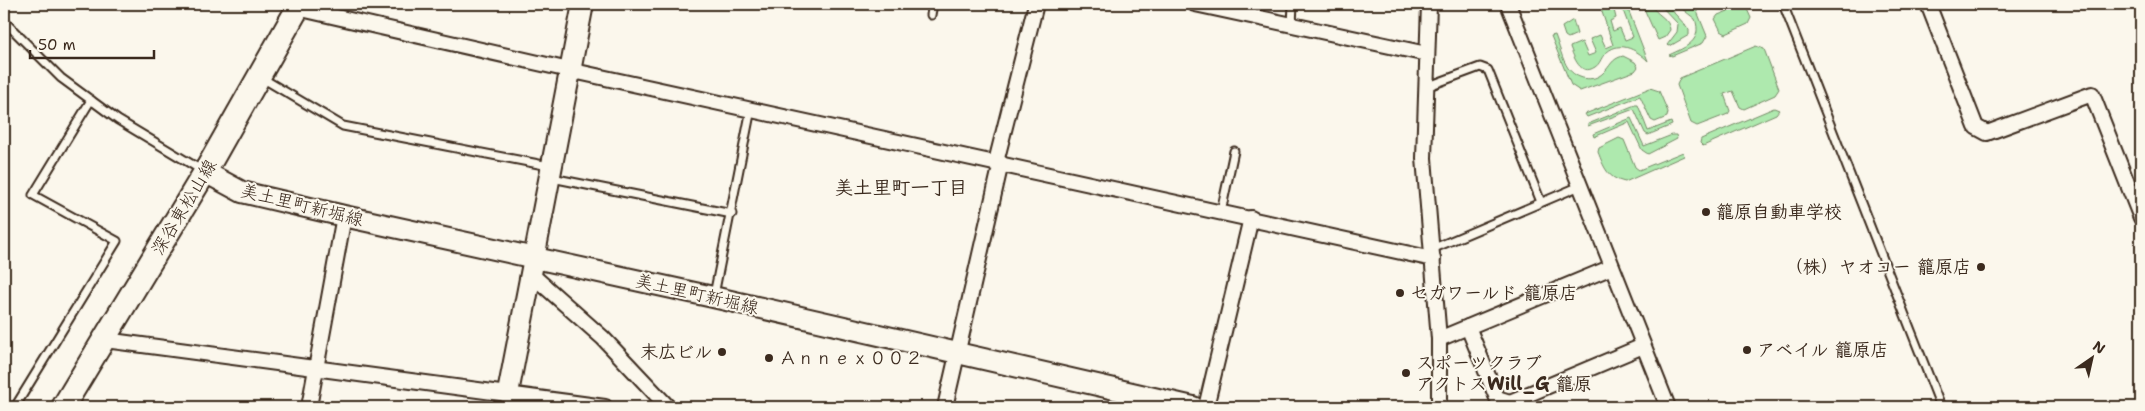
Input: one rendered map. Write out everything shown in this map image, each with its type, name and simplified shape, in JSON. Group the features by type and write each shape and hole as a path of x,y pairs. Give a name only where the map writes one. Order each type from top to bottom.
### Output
{"main road":[{"path":"507,400 583,4"},
{"name":"深谷東松山線","path":"63,407 205,172 299,6"},
{"name":"美土里町新堀線","path":"205,172 242,192 344,216 532,266 713,297 1193,407"}],"street":[{"path":"945,407 998,162 1036,4"},
{"path":"1194,4 1428,54"},
{"path":"1429,4 1424,158 1438,339 1440,407"},
{"path":"1508,4 1668,407"},
{"path":"1928,4 1976,127 1987,134 2092,94 2141,218"},
{"path":"299,6 569,70 1221,212 1432,254"},
{"path":"309,407 344,216"},
{"path":"1206,407 1251,218"},
{"path":"532,266 668,407"},
{"path":"1438,339 1612,267"},
{"path":"1468,327 1497,398 1510,402 1643,346"},
{"path":"105,340 316,369 507,400 605,407"}],"lane":[{"path":"931,15 933,4"},
{"path":"1292,25 1293,4"},
{"path":"1783,4 1941,407"},
{"path":"4,21 61,78 118,120 205,172"},
{"path":"1425,87 1480,67 1488,70 1541,202"},
{"path":"259,76 343,126 732,214"},
{"path":"15,407 117,241 33,196 91,100"},
{"path":"713,297 732,214 751,109"},
{"path":"1221,212 1234,151"},
{"path":"1432,254 1541,202 1580,186"}],"green space":[{"path":"1626,4 1648,61 1638,53 1621,47 1609,50 1595,67 1585,70 1578,65 1570,47 1582,42 1588,56 1596,53 1590,39 1600,35 1606,48 1613,45 1601,9 1613,6 1616,18 1610,21 1613,31 1620,28 1625,40 1633,37 1621,5"},
{"path":"1642,4 1651,4 1668,22 1670,30 1665,37 1658,40"},
{"path":"1659,4 1672,4 1674,13 1689,29 1689,35 1670,46 1667,45 1677,32 1678,24"},
{"path":"1680,4 1694,4 1707,36 1703,43 1672,56 1669,55 1687,46 1697,33 1695,19 1681,8"},
{"path":"1741,6 1746,7 1751,18 1748,24 1726,34 1721,31 1715,19 1718,15"},
{"path":"1573,20 1577,34 1568,38 1565,36 1562,27"},
{"path":"1555,35 1568,68 1580,77 1590,79 1599,76 1614,61 1623,56 1635,62 1638,67 1635,71 1580,91 1571,85 1551,36"},
{"path":"1756,46 1764,49 1779,89 1775,95 1744,109 1740,107 1733,91 1724,94 1730,111 1728,114 1697,126 1691,123 1677,85 1680,78"},
{"path":"1650,88 1659,91 1668,112 1667,117 1655,122 1651,120 1640,96 1587,117 1585,114"},
{"path":"1638,105 1648,131 1671,122 1672,125 1648,135 1645,133 1634,109 1588,126 1588,124"},
{"path":"1774,108 1779,110 1776,114 1703,146 1700,143 1701,139"},
{"path":"1631,118 1644,146 1672,135 1676,135 1677,139 1648,154 1642,150 1629,122 1594,137 1593,134"},
{"path":"1619,138 1624,140 1635,167 1639,170 1683,152 1684,156 1625,182 1610,175 1604,167 1598,152 1599,148"}],"place":[{"name":"籠原自動車学校","path":"1706,212"},
{"name":"（株）ヤオコー 籠原店","path":"1981,267"},
{"name":"セガワールド 籠原店","path":"1400,293"},
{"name":"アベイル 籠原店","path":"1747,350"},
{"name":"末広ビル","path":"722,352"},
{"name":"Ａｎｎｅｘ００２","path":"769,358"},
{"name":"スポーツクラブ アクトスWill_G 籠原","path":"1406,373"}],"district":[{"name":"美土里町一丁目","path":"901,187"}]}
